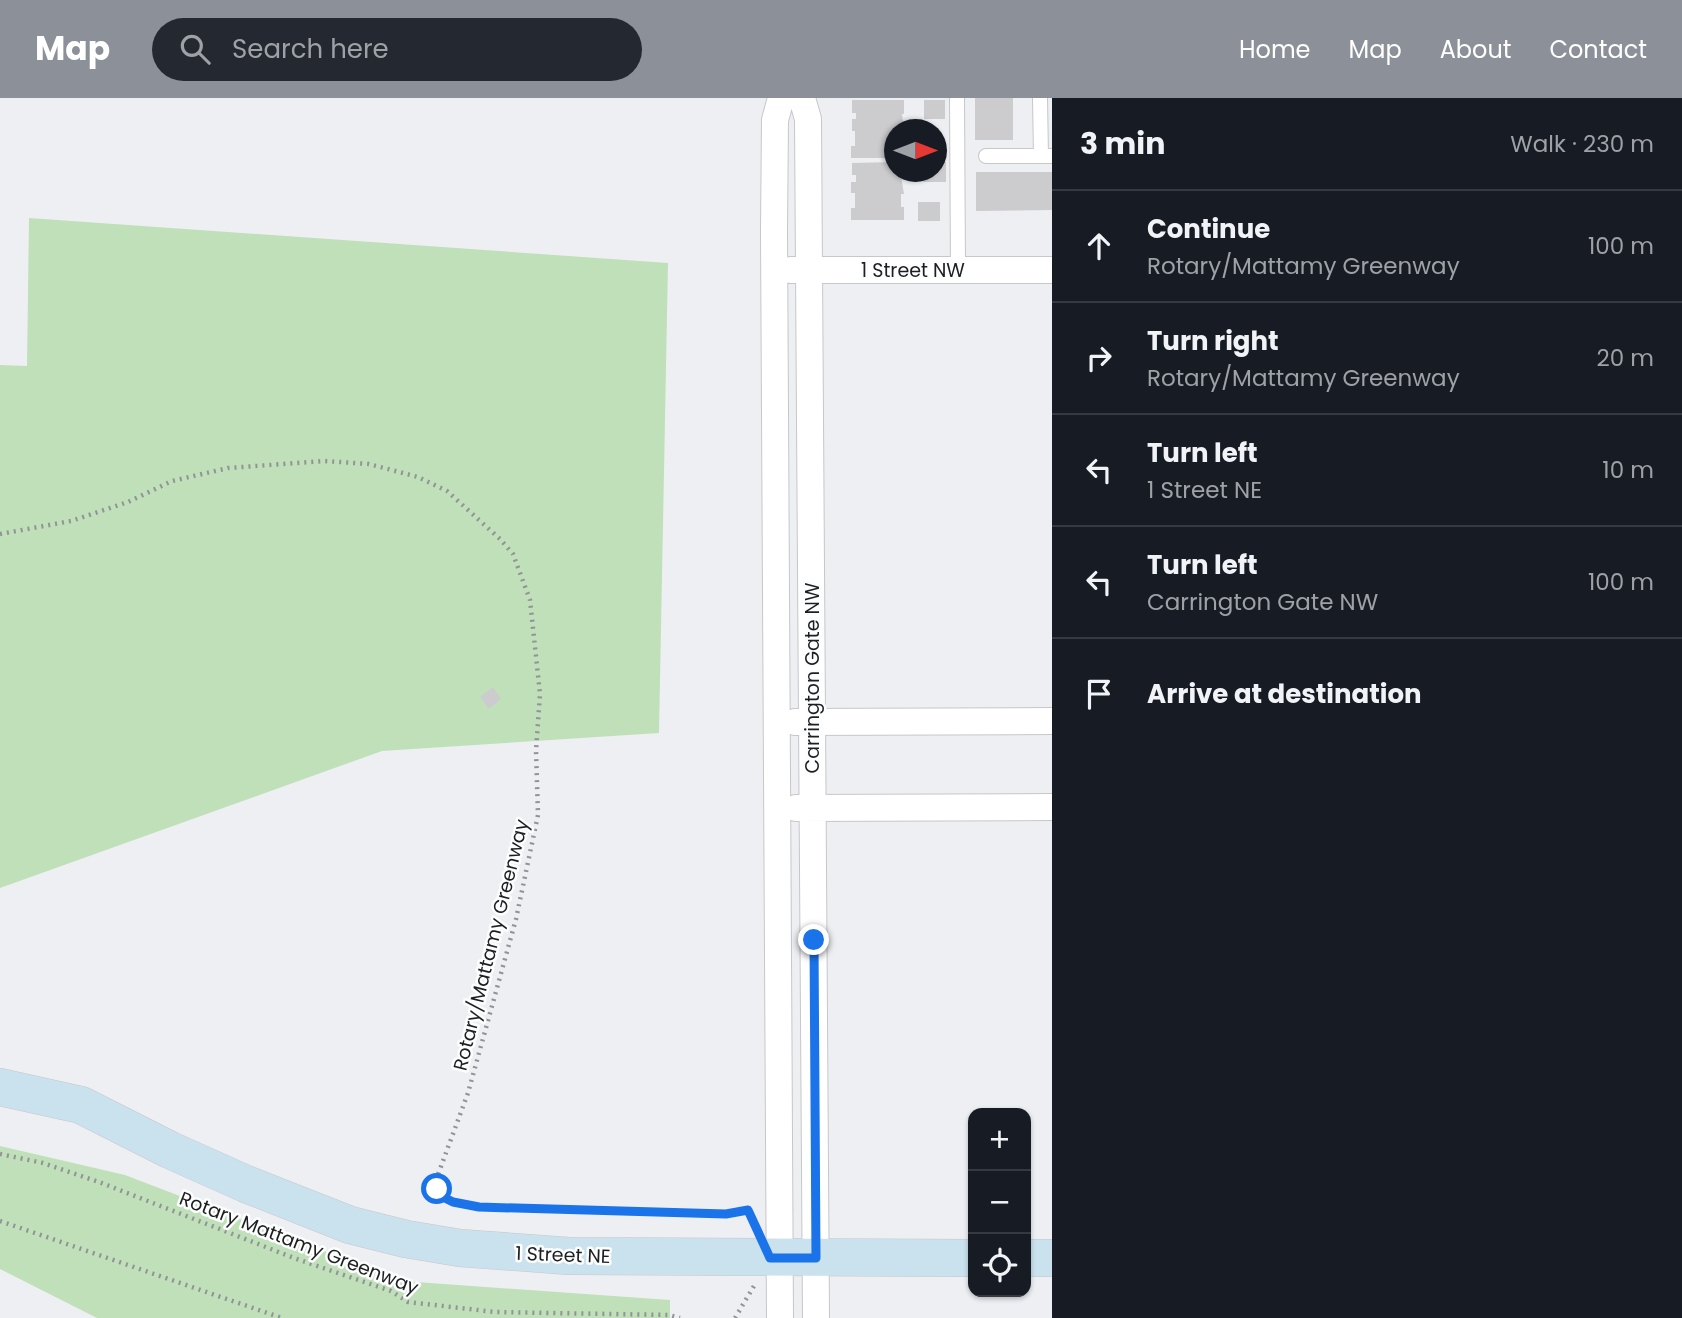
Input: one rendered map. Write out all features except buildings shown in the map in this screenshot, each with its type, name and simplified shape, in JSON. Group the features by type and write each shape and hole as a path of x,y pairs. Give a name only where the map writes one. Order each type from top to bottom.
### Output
{"main road":[{"name":"1 Street NE","path":"0,1087 81,1105 170,1150 304,1208 350,1225 406,1239 517,1254 968,1258"},
{"name":"1 Street NE","path":"0,1111 90,1128 170,1150"},
{"path":"1031,1258 1052,1258"}],"street":[{"name":"Carrington Gate NW","path":"780,1318 775,1258 777,722 774,271 775,120 781,98"},
{"name":"Carrington Gate NW","path":"802,98 808,119 816,1318"},
{"name":"1 Street NW","path":"774,271 1052,270"},
{"path":"777,722 1052,721"},
{"path":"777,808 1052,807"}],"lane":[{"path":"957,98 958,270"},
{"path":"986,156 1047,156 1040,98"}],"path":[{"name":"Rotary/Mattamy Greenway","path":"0,534 71,521 128,502 172,481 228,468 326,461 369,464 418,477 447,491 499,539 513,554 530,600 540,694 536,751 538,816 516,919 468,1093 436,1180 437,1189 443,1197 453,1202 493,1208 726,1214 748,1210 775,1258"},
{"name":"Rotary Mattamy Greenway","path":"0,1154 43,1163 99,1182 294,1258 391,1291 408,1302 495,1312 668,1315 680,1318"},
{"path":"0,1222 282,1318"}],"green space":[{"path":"29,218 668,263 659,733 382,751 0,888 0,365 27,366"},
{"path":"0,1146 125,1175 402,1281 670,1300 670,1318 97,1318 0,1269"}],"route":[{"path":"437,1189 443,1197 453,1202 479,1207 726,1214 748,1210 770,1258 816,1258 814,940"}]}
